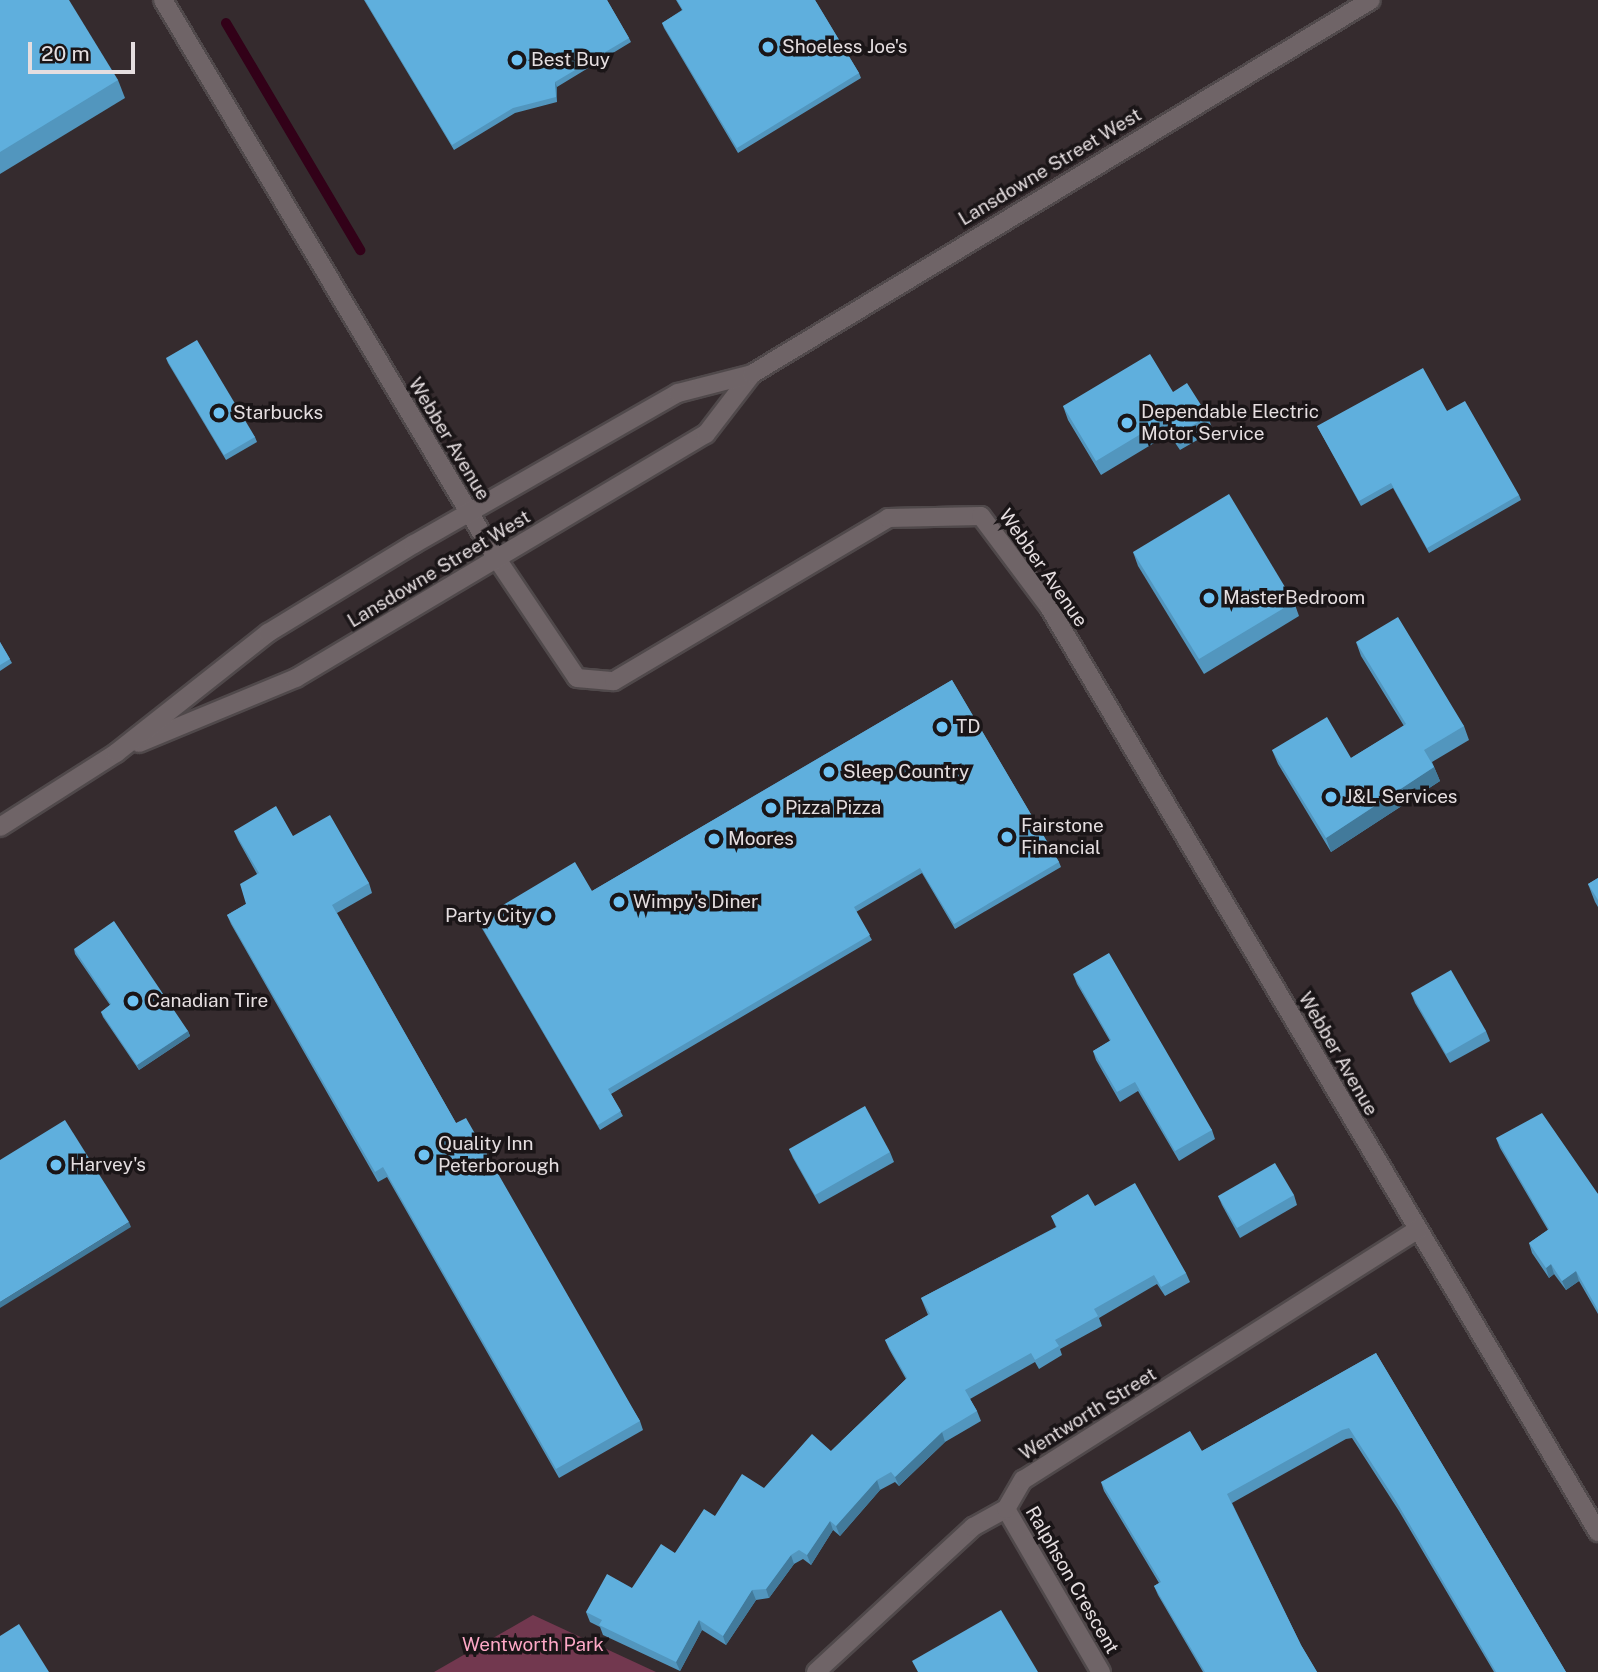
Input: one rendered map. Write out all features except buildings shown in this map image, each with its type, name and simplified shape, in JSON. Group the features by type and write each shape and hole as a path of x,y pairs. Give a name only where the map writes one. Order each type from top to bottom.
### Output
{"street":[{"name":"Webber Avenue","path":"163,0 470,515 577,678 614,681 888,519 981,516 1048,607 1598,1532"},
{"name":"Lansdowne Street West","path":"0,827 116,752 268,633 678,393 752,374 1371,0"},
{"name":"Lansdowne Street West","path":"116,752 296,678 497,559 706,434 752,374"},
{"name":"Wentworth Street","path":"1006,1509 1023,1480 1417,1230"},
{"path":"816,1672 972,1527 1006,1509"},
{"name":"Ralphson Crescent","path":"1006,1509 1101,1672"}],"green space":[{"name":"Wentworth Park","path":"533,1615 656,1672 434,1672"}],"waterway":[{"path":"226,23 360,250"}],"place":[{"name":"Shoeless Joe's","path":"768,47"},
{"name":"Best Buy","path":"517,60"},
{"name":"Starbucks","path":"219,413"},
{"name":"Dependable Electric Motor Service","path":"1127,423"},
{"name":"MasterBedroom","path":"1209,598"},
{"name":"TD","path":"942,727"},
{"name":"Sleep Country","path":"829,772"},
{"name":"J&L Services","path":"1331,797"},
{"name":"Pizza Pizza","path":"771,808"},
{"name":"Fairstone Financial","path":"1007,837"},
{"name":"Moores","path":"714,839"},
{"name":"Wimpy's Diner","path":"619,902"},
{"name":"Party City","path":"546,916"},
{"name":"Canadian Tire","path":"133,1001"},
{"name":"Quality Inn Peterborough","path":"424,1155"},
{"name":"Harvey's","path":"56,1165"}]}
